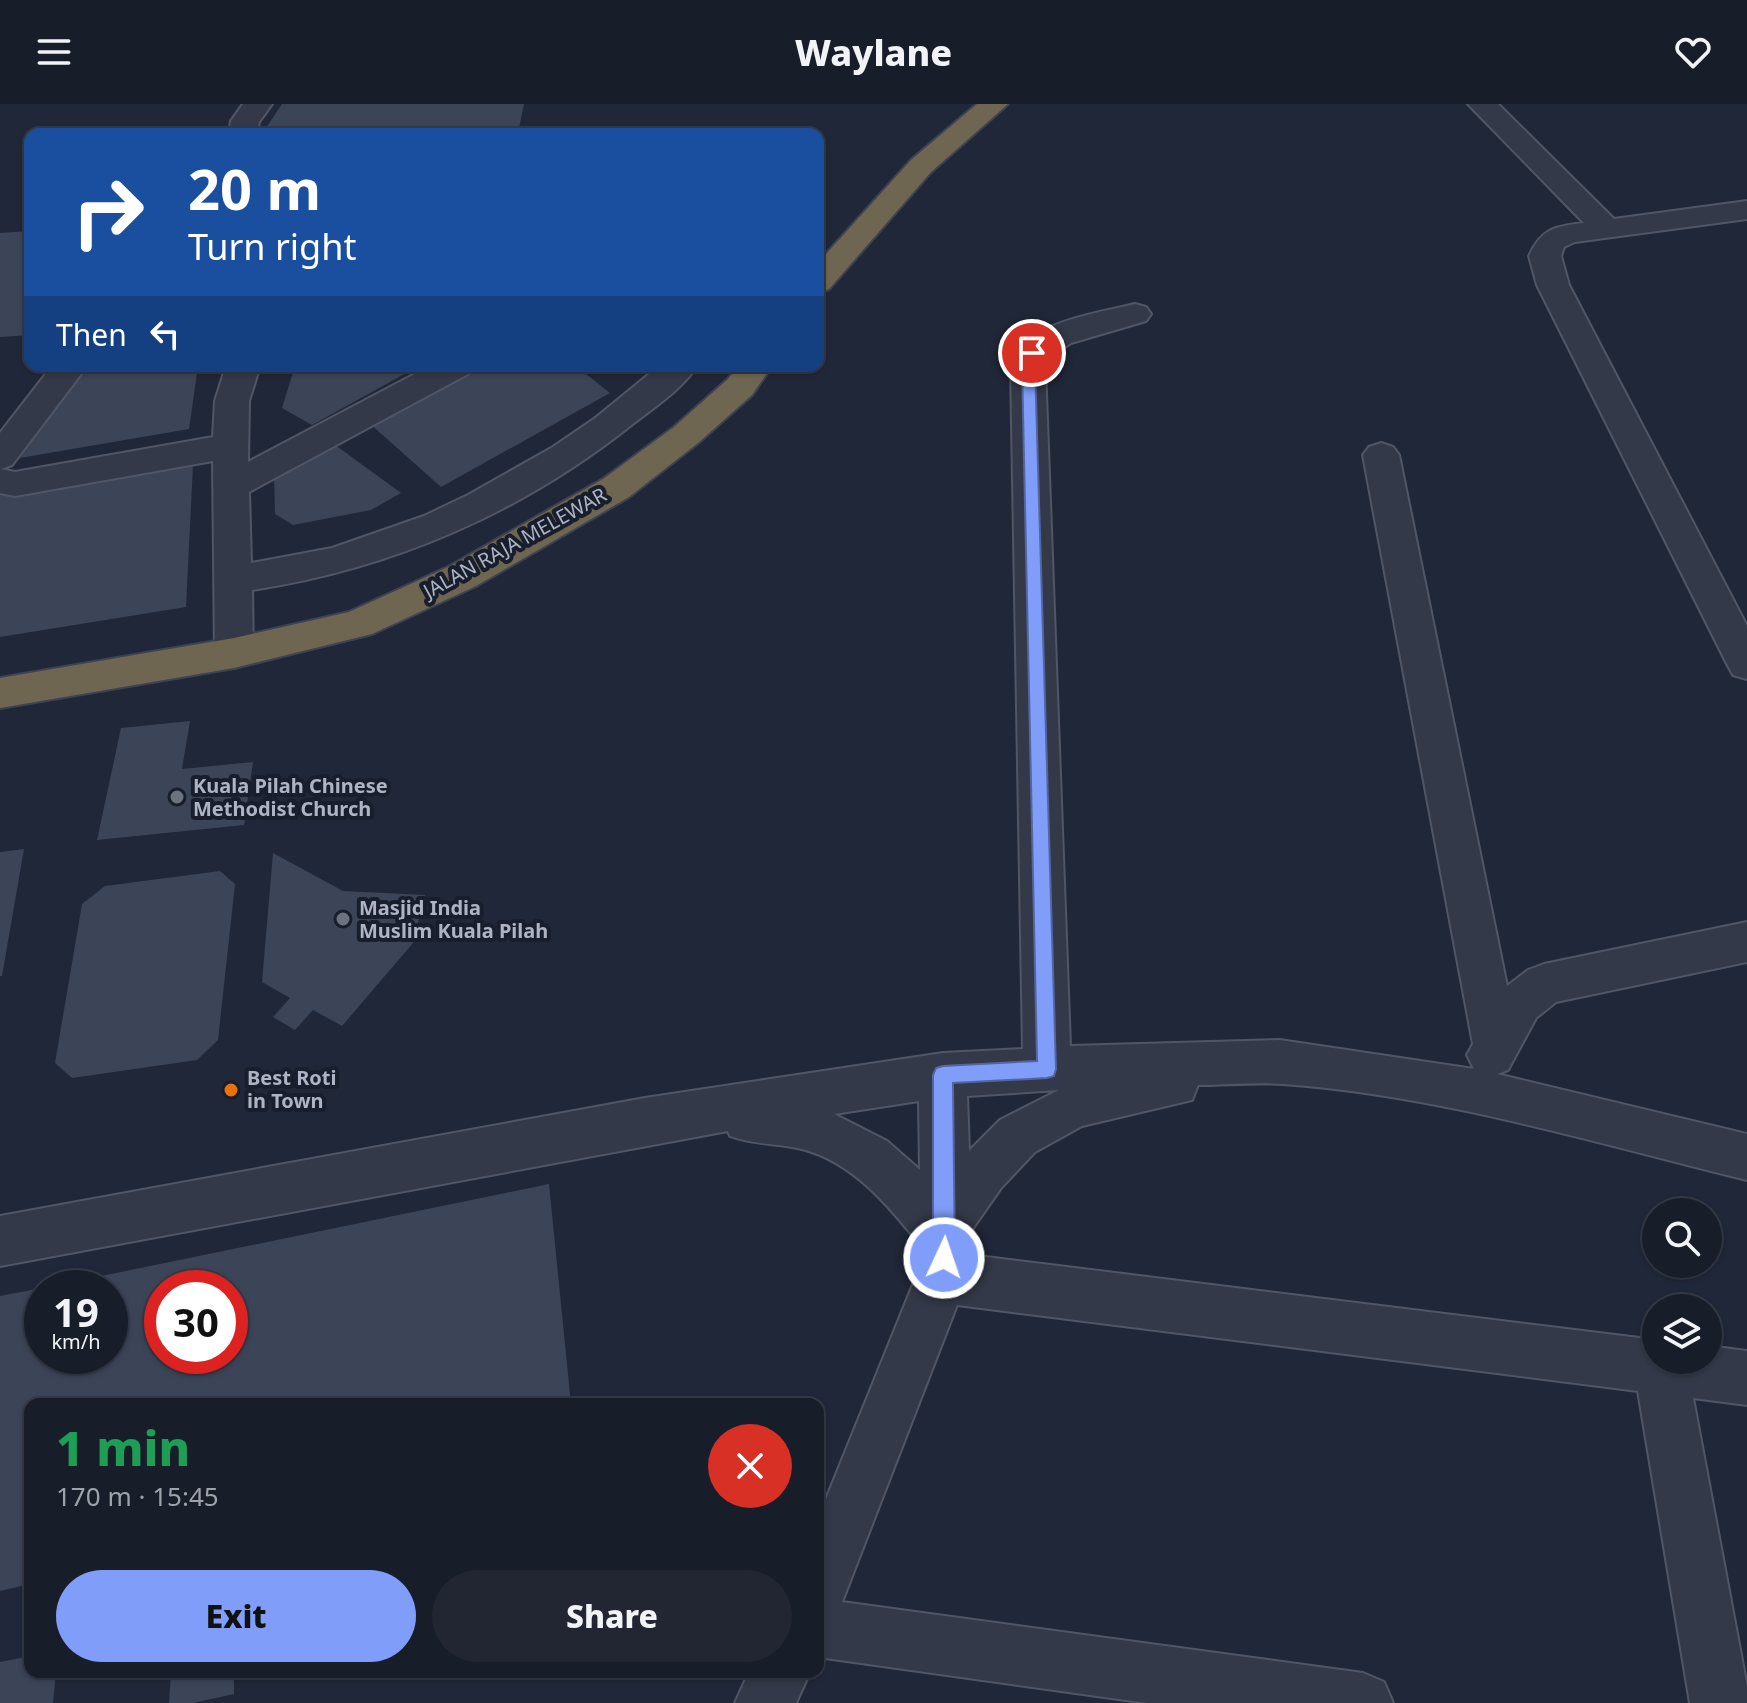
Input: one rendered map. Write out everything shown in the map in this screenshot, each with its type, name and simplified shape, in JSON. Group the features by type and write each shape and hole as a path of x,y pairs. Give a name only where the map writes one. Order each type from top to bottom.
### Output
{"highway":[{"path":"824,275 921,166 994,104"},
{"name":"JALAN RAJA MELEWAR","path":"0,693 234,653 358,624 463,576 616,488 686,435 740,387 751,372"}],"street":[{"path":"244,128 245,121 258,104"},
{"path":"1482,104 1606,228"},
{"path":"1747,210 1568,234 1551,242 1545,256 1546,269 1747,664"},
{"path":"1047,1069 1028,366 1032,353 1059,336 1135,314"},
{"path":"0,457 65,372"},
{"path":"234,653 230,446 232,401 241,372"},
{"path":"231,486 445,372"},
{"path":"233,579 344,559 440,526 555,461 654,390 674,372"},
{"path":"0,481 15,484 230,446"},
{"path":"1381,455 1496,1044"},
{"path":"1474,1091 1520,1003 1544,984 1747,942"},
{"path":"0,1241 645,1121 943,1075 1047,1069 1280,1062 1322,1066 1474,1091 1747,1157"},
{"path":"824,1574 945,1247 973,1184 1004,1148 1031,1127 1072,1109 1159,1086 1322,1066"},
{"path":"943,1075 945,1247"},
{"path":"645,1121 720,1117 807,1127 849,1143 877,1160 903,1183 945,1247 1642,1365"},
{"path":"1662,1374 1720,1703"},
{"path":"1713,1374 1747,1378"},
{"path":"824,1629 1363,1703"},
{"path":"765,1703 777,1678"}],"building":[{"path":"282,104 524,104 519,128 266,128"},
{"path":"24,231 24,335 0,337 0,233"},
{"path":"83,372 197,372 189,429 20,458"},
{"path":"293,372 408,372 312,425 282,408"},
{"path":"464,372 584,372 610,393 441,487 368,422"},
{"path":"331,442 401,493 371,510 293,525 275,514 274,471"},
{"path":"193,465 186,607 0,637 0,493"},
{"name":"Kuala Pilah Chinese Methodist Church","path":"190,721 182,769 253,762 244,825 97,840 121,728"},
{"path":"24,849 2,976 0,976 0,852"},
{"name":"Masjid India Muslim Kuala Pilah","path":"273,853 343,891 425,895 413,943 342,1026 313,1010 295,1030 273,1017 290,998 262,982"},
{"path":"220,871 235,884 218,1040 197,1060 72,1078 55,1063 82,904 105,886"},
{"path":"549,1184 570,1398 24,1398 24,1585 0,1591 0,1296 24,1291 24,1374 128,1374 128,1271"},
{"path":"24,1657 24,1678 55,1678 53,1703 0,1703 0,1662"},
{"path":"171,1678 234,1678 234,1694 193,1703 169,1703"}],"place":[{"name":"Kuala Pilah Chinese Methodist Church","path":"177,797"},
{"name":"Masjid India Muslim Kuala Pilah","path":"343,919"},
{"name":"Best Roti in Town","path":"231,1090"}],"route":[{"path":"944,1258 943,1075 1047,1069 1028,366 1032,353"}]}
